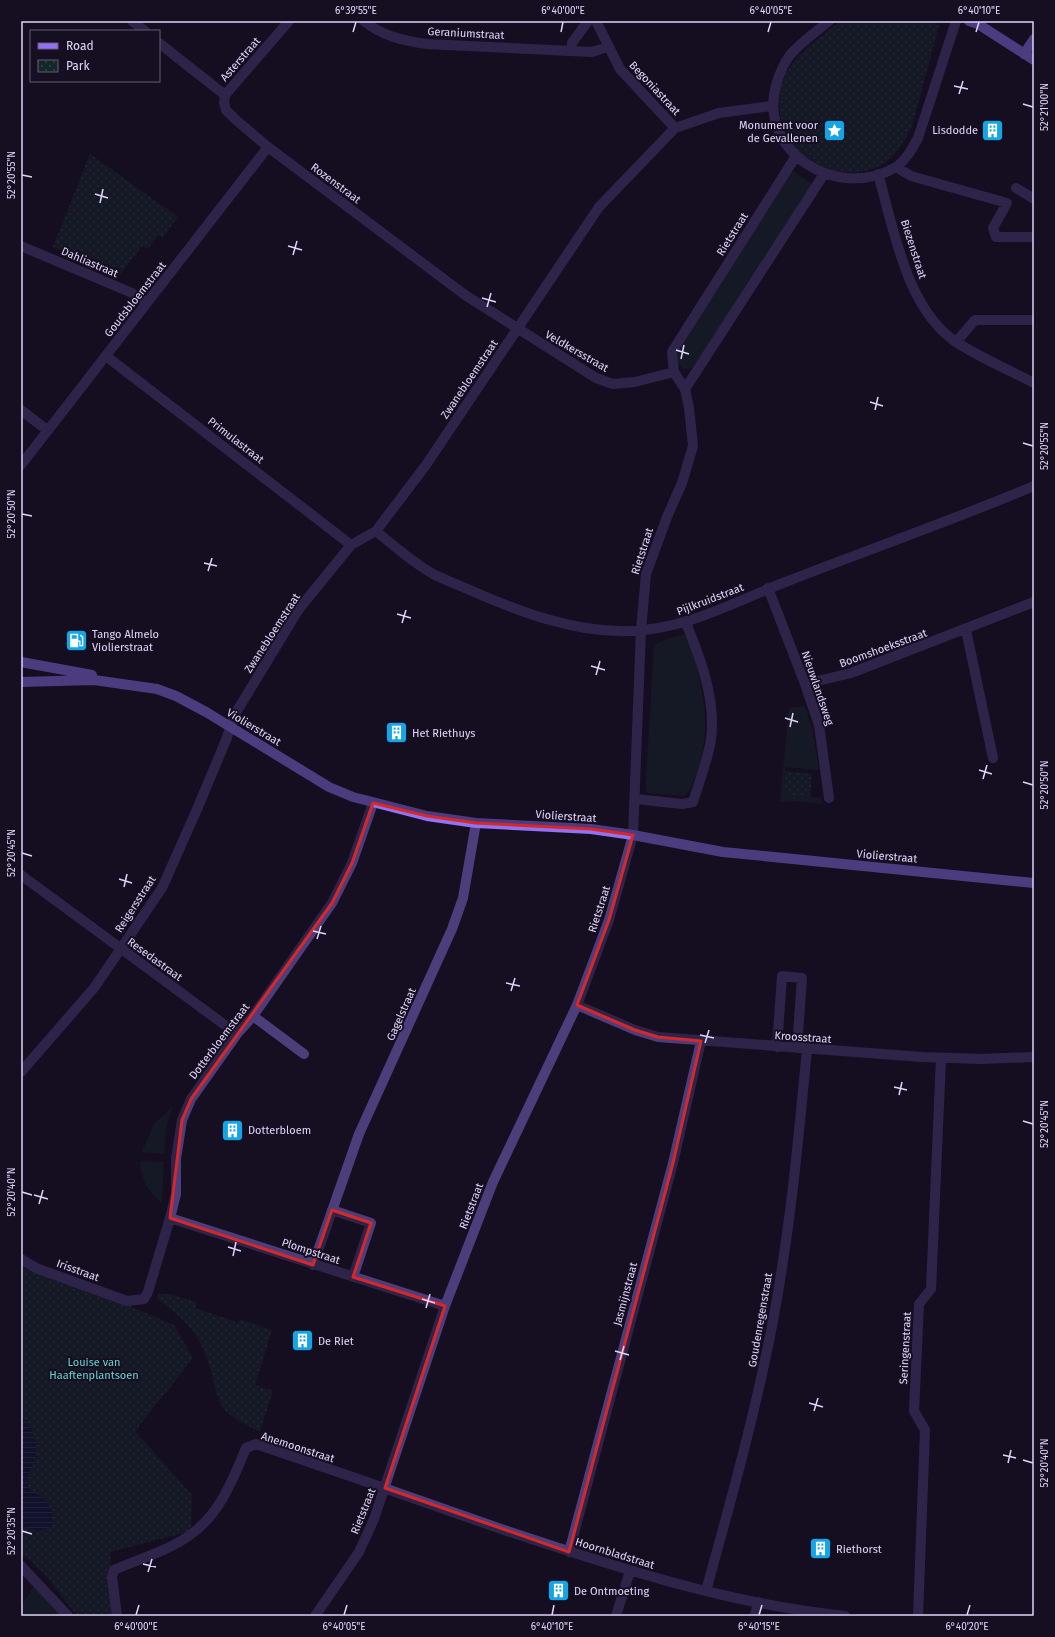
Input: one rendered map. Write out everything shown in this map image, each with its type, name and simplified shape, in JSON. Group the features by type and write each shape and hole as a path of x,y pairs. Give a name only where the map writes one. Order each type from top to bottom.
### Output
{"main road":[{"path":"969,21 978,24 1034,60"},
{"path":"1024,54 1034,39"},
{"name":"Violierstraat","path":"21,662 86,673 124,684"},
{"name":"Violierstraat","path":"21,682 94,680 157,689 176,696 231,727 329,787 373,803 427,816 476,823 591,829 633,835 723,852 1034,883"}],"street":[{"path":"132,21 144,30"},
{"name":"Asterstraat","path":"225,95 289,21"},
{"name":"Geraniumstraat","path":"364,21 387,35 426,44 592,52 608,47"},
{"path":"571,51 572,43 588,21"},
{"name":"Begoniastraat","path":"596,21 620,69 675,128"},
{"path":"829,21 800,44 790,55 781,71 774,91 772,106 774,121 782,137 796,156 809,167 824,174 850,179 878,174 896,167 910,153 918,138 956,21"},
{"path":"160,44 225,95"},
{"name":"Rozenstraat","path":"225,95 224,103 226,110 268,147 465,295 517,329"},
{"name":"Zwanebloemstraat","path":"231,727 235,714 299,609 351,545 376,531 426,465 599,207 675,128 719,113 772,106"},
{"name":"Goudsbloemstraat","path":"21,465 268,147"},
{"name":"Rietstraat","path":"315,1616 359,1552 374,1519 444,1306 493,1182 577,1005 608,920 633,835 636,799 641,630 646,574 667,517 682,483 693,446 691,421 685,389 674,372 672,352 796,156"},
{"path":"896,167 911,176 1007,203 993,228 996,237 1034,237"},
{"path":"685,389 824,174"},
{"name":"Biezenstraat","path":"878,174 908,276 922,306 938,327 956,342 1034,383"},
{"path":"1016,188 1034,199"},
{"name":"Dahliastraat","path":"21,246 132,293 147,303"},
{"path":"956,342 975,320 1034,320"},
{"name":"Veldkersstraat","path":"517,329 596,378 613,384 635,382 674,372"},
{"name":"Primulastraat","path":"106,356 351,545"},
{"path":"21,410 47,430"},
{"name":"Pijlkruidstraat","path":"376,531 410,559 434,574 503,604 549,619 591,628 628,632 686,623 768,588 1034,486"},
{"name":"Nieuwlandsweg","path":"768,588 819,725 829,798"},
{"name":"Boomshoeksstraat","path":"805,684 851,673 966,630 1034,602"},
{"path":"636,799 682,804 693,802 711,740 712,719 709,691 698,653 686,623"},
{"path":"966,630 993,758"},
{"name":"Reigersstraat","path":"21,1072 94,988 162,888 231,727"},
{"name":"Dotterbloemstraat","path":"127,1301 144,1299 148,1292 176,1194 176,1159 182,1120 191,1099 237,1034 253,1016 332,903 352,863 373,803"},
{"name":"Gagelstraat","path":"313,1264 359,1134 452,929 463,898 476,823"},
{"name":"Resedastraat","path":"21,876 237,1034"},
{"name":"Goudenregenstraat","path":"706,1591 758,1396 771,1335 798,1152 802,1048 802,978 782,976 777,1047"},
{"name":"Kroosstraat","path":"577,1005 658,1037 941,1058 1034,1057"},
{"path":"253,1016 304,1054"},
{"name":"Jasmijnstraat","path":"569,1552 673,1163 701,1041"},
{"name":"Seringenstraat","path":"918,1616 925,1430 914,1412 919,1304 931,1289 941,1058"},
{"path":"332,1210 371,1223 353,1277"},
{"name":"Plompstraat","path":"170,1218 444,1306"},
{"name":"Irisstraat","path":"21,1259 36,1268 127,1301"},
{"name":"Anemoonstraat","path":"117,1616 112,1577 114,1570 163,1550 190,1536 208,1519 232,1484 246,1448 256,1444 385,1488"},
{"name":"Hoornbladstraat","path":"385,1488 569,1552 630,1571 706,1591 758,1602 844,1616"},
{"path":"21,1566 68,1616"},
{"path":"616,1616 630,1571"},
{"path":"755,1616 758,1602"}],"highlighted area":[{"path":"373,803 427,816 476,823 591,829 633,835 609,920 577,1005 635,1030 658,1037 701,1041 673,1163 569,1552 385,1488 445,1306 353,1277 371,1223 332,1210 313,1265 170,1218 182,1120 191,1099 332,903 352,863"}],"green space":[{"path":"840,21 934,21 939,26 912,127 901,146 892,157 873,169 863,171 842,172 832,170 801,154 791,142 786,132 780,111 780,89 789,69 806,49"},
{"path":"90,154 178,217 163,237 158,235 148,249 142,246 120,275 53,247"},
{"path":"793,171 814,185 770,248 695,365 690,369 683,369 678,363 676,356 777,194"},
{"path":"687,634 697,668 704,702 705,737 702,754 697,772 685,796 648,793 646,790 646,780 654,645 667,639"},
{"path":"805,706 812,728 819,770 785,767 784,790 791,791 791,795 821,798 822,804 795,801 780,802 789,708"},
{"path":"785,771 812,774 810,797 791,795 791,791 784,790"},
{"path":"172,1107 166,1129 164,1154 142,1152 154,1124"},
{"path":"140,1161 164,1162 162,1203 146,1185 142,1174"},
{"name":"Louise van Haaftenplantsoen","path":"21,1259 174,1325 193,1358 135,1431 192,1495 191,1531 110,1552 112,1616 77,1616 48,1578 21,1552"},
{"path":"158,1294 170,1294 197,1302 195,1308 239,1323 240,1319 272,1330 255,1385 273,1391 260,1432 236,1419 224,1409 218,1397 208,1361 198,1339 178,1315 157,1299"},
{"path":"35,1585 61,1616 21,1616 24,1601"}],"shaded area":[{"path":"21,1415 31,1429 36,1445 34,1462 26,1478 30,1490 40,1496 48,1504 51,1509 53,1520 52,1526 40,1531 29,1529 21,1524"}],"place":[{"name":"Lisdodde","path":"993,130"},
{"name":"Monument voor de Gevallenen","path":"834,131"},
{"name":"Tango Almelo Violierstraat","path":"77,640"},
{"name":"Het Riethuys","path":"396,733"},
{"name":"Dotterbloem","path":"233,1130"},
{"name":"De Riet","path":"302,1341"},
{"name":"Riethorst","path":"821,1549"},
{"name":"De Ontmoeting","path":"558,1591"}]}
